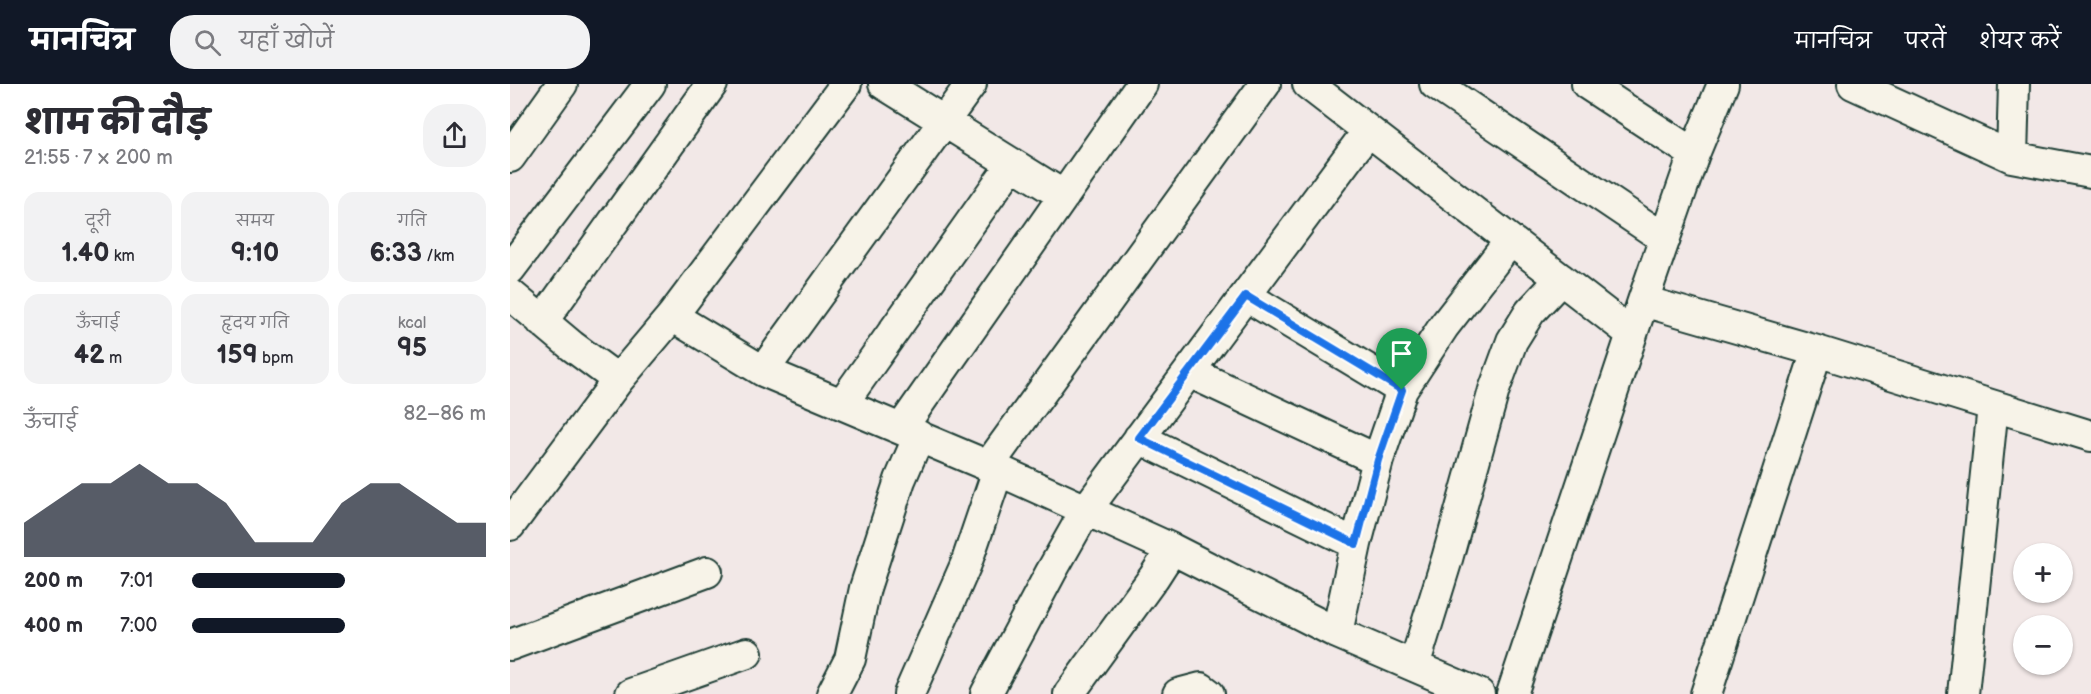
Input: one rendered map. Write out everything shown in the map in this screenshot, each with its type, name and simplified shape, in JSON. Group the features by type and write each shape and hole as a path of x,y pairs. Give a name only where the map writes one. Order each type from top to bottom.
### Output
{"street":[{"path":"510,158 562,84"},
{"path":"510,269 650,84"},
{"path":"542,322 712,84"},
{"path":"510,525 618,380 672,316 846,84"},
{"path":"884,84 1064,196"},
{"path":"763,371 971,84"},
{"path":"832,694 850,659 865,588 900,480 910,433 1064,196 1142,84"},
{"path":"909,694 966,564 993,468 1265,84"},
{"path":"1308,84 1632,334"},
{"path":"1435,84 1665,238"},
{"path":"1587,84 1694,154"},
{"path":"1512,694 1643,301 1694,154 1723,84"},
{"path":"1853,84 2012,157 2091,172"},
{"path":"2012,157 2013,84"},
{"path":"986,694 1086,510 1368,131"},
{"path":"842,404 1012,164"},
{"path":"1337,633 1356,544 1378,460 1402,390 1444,326 1510,241"},
{"path":"1414,666 1447,559 1494,390 1512,341 1530,312 1560,279"},
{"path":"510,294 542,322 618,380"},
{"path":"1246,296 1402,390"},
{"path":"1643,301 1817,351 2091,436"},
{"path":"672,316 763,371 993,468 1172,549 1337,633 1479,694"},
{"path":"1706,694 1817,351"},
{"path":"1188,372 1378,460"},
{"path":"1963,694 1993,406"},
{"path":"1139,438 1356,544"},
{"path":"1069,694 1172,549"},
{"path":"510,645 707,572"},
{"path":"631,694 747,653"},
{"path":"1179,694 1201,688 1209,694"}],"route":[{"path":"1246,296 1402,390 1378,460 1356,544 1139,438 1246,296"}]}
